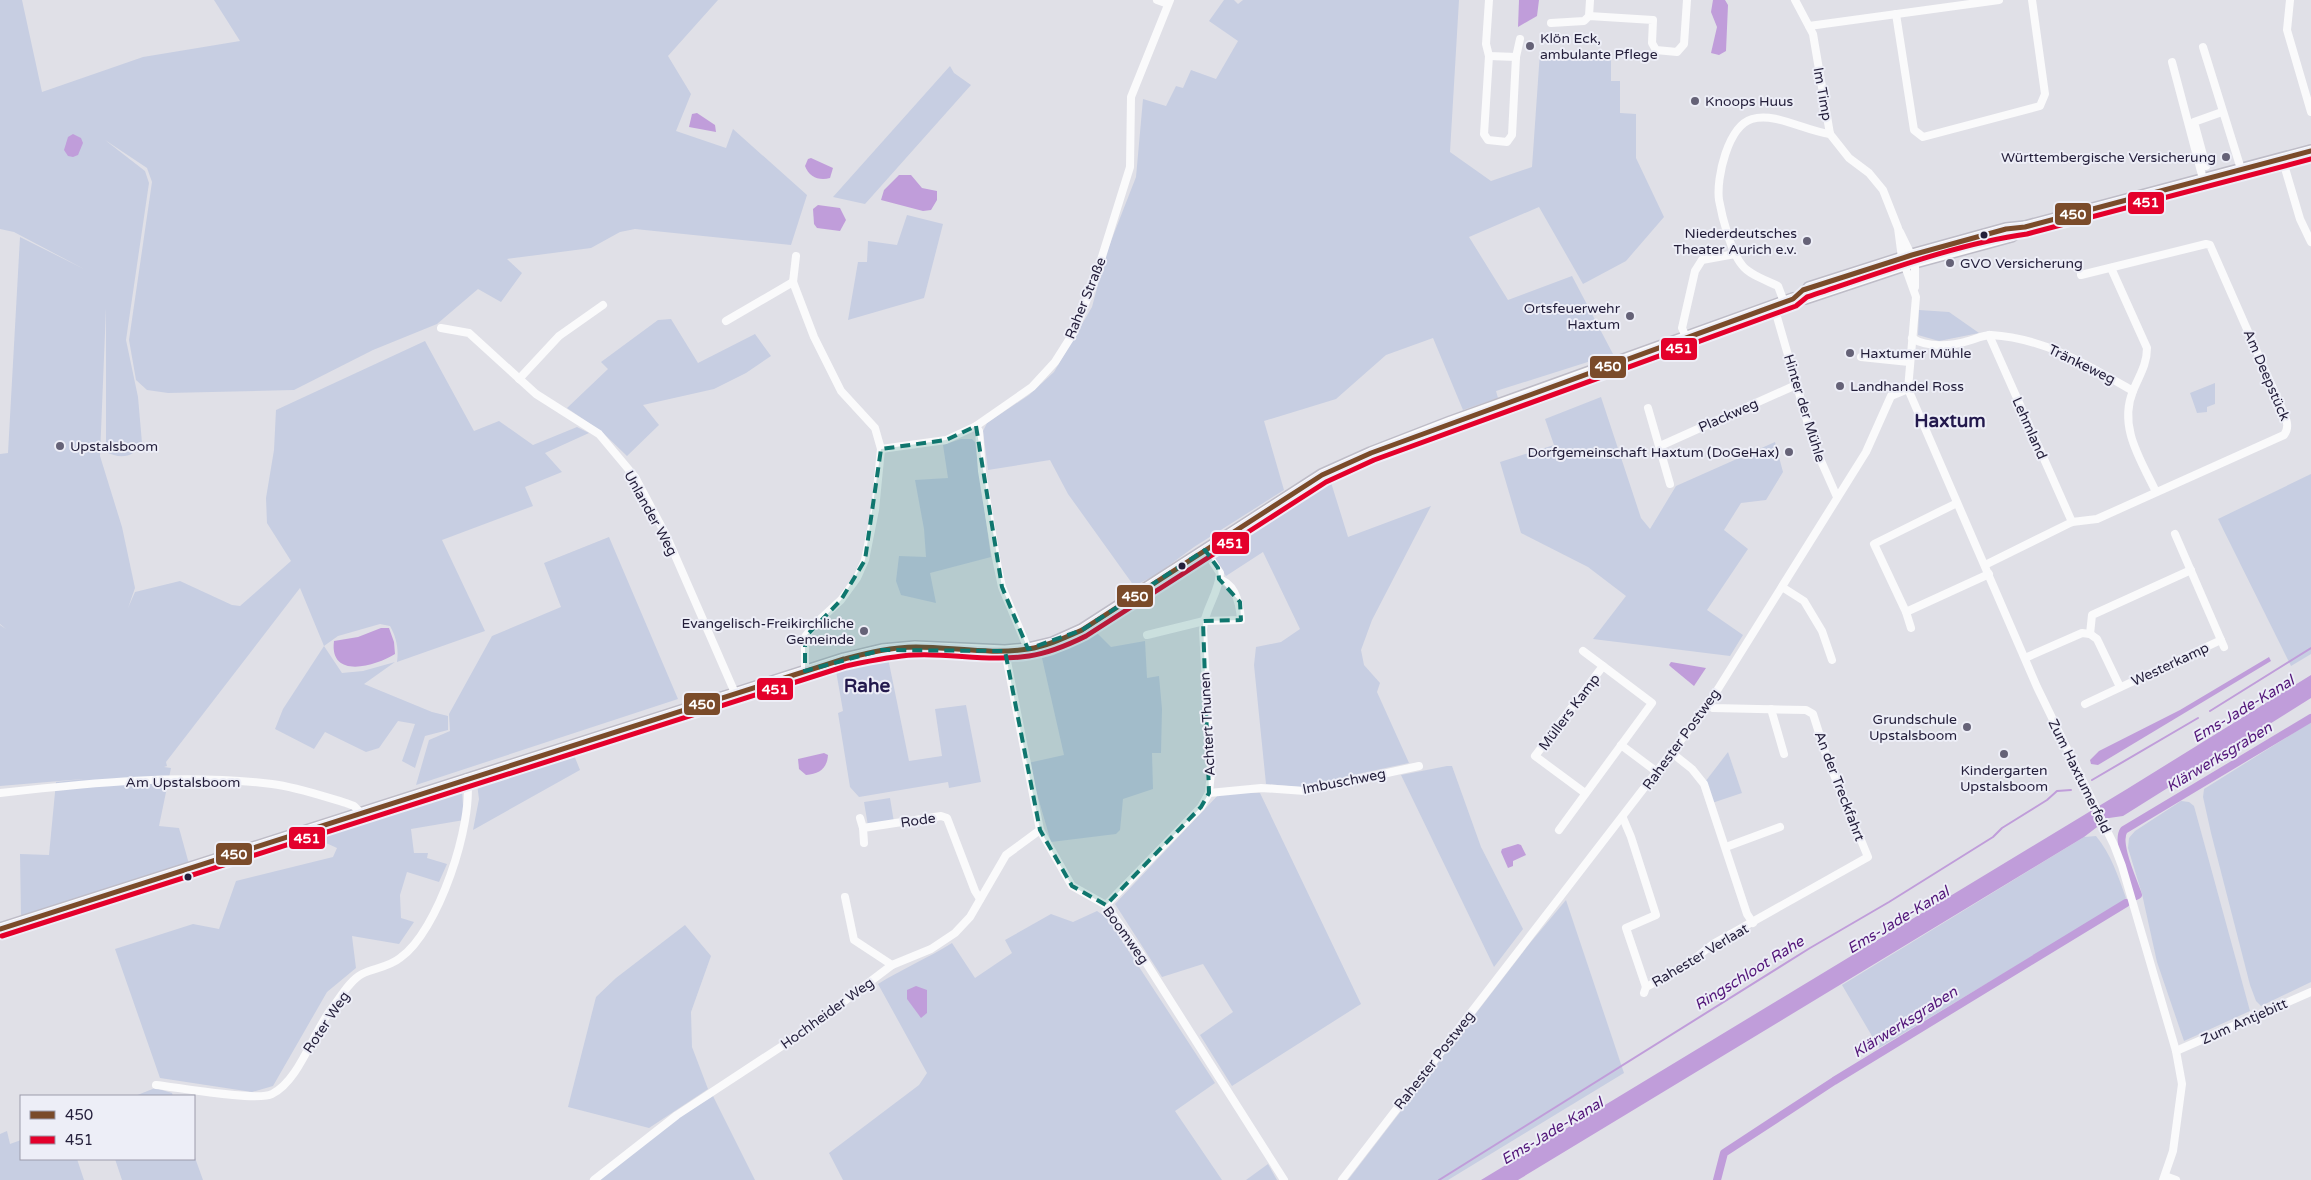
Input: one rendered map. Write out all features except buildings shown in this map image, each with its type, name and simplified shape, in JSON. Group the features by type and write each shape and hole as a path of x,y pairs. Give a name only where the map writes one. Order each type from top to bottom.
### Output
{"main road":[{"path":"0,929 735,693 882,650 915,647 1005,651 1028,649 1053,643 1082,630 1322,475 1345,463 1788,301 1803,290 2006,229 2025,227 2311,151"}],"street":[{"path":"1157,0 1169,2"},
{"path":"1489,0 1486,44 1489,56 1484,134 1488,140 1507,142 1512,135 1516,57 1520,39"},
{"path":"1551,23 1584,21 1589,16 1590,0"},
{"path":"1589,16 1653,20 1652,44 1656,50 1677,52 1684,44 1687,0"},
{"name":"Im Timp","path":"1795,0 1813,34 1830,134 1848,158 1869,173 1884,190 1898,228 1908,260 1916,297 1912,338"},
{"path":"1809,26 1999,0"},
{"path":"1896,14 1914,130 1923,137 2040,106 2045,94 2032,0"},
{"path":"2290,0 2288,30 2311,112"},
{"name":"Raher Straße","path":"881,450 946,440 976,426 1032,387 1055,362 1074,332 1095,279 1130,167 1131,97 1169,2"},
{"path":"2203,47 2241,169"},
{"path":"1489,56 1516,57"},
{"path":"2172,62 2203,179"},
{"path":"2206,166 2194,122 2222,112"},
{"path":"1788,301 1778,286 1742,267 1735,254 1719,199 1724,158 1737,129 1746,121 1754,118 1778,119 1813,132 1830,134"},
{"path":"2282,158 2300,219 2311,242"},
{"name":"Am Deepstück","path":"1985,565 2072,522 2097,519 2284,435 2288,424 2210,245 2206,244 2082,275"},
{"path":"1686,337 1682,328 1695,271 1702,260 1735,254"},
{"path":"796,256 793,282 814,337 841,391 875,428 881,450 875,510 866,560 857,578 841,600 814,625 805,637 805,671"},
{"path":"2111,268 2147,348 2147,361 2127,408 2127,426 2156,492"},
{"path":"726,321 793,282"},
{"path":"519,378 559,336 603,305"},
{"name":"Hinter der Mühle","path":"1777,317 1814,445 1838,498"},
{"name":"Unlander Weg","path":"441,328 470,334 536,394 599,434 635,477 667,537 735,693"},
{"name":"Tränkeweg","path":"1912,338 1928,344 1945,345 1958,344 1989,335 2054,348 2133,391"},
{"name":"Lehmland","path":"1989,335 2072,522"},
{"path":"1908,389 1912,338"},
{"path":"1861,357 1909,362"},
{"name":"Plackweg","path":"1660,446 1796,385"},
{"name":"Rahester Postweg","path":"1342,1180 1708,705 1866,452 1891,396 1908,389"},
{"name":"Zum Haxtumerfeld","path":"1908,389 2025,658 2090,800 2114,845 2122,866 2176,1051 2182,1084 2178,1124 2164,1178"},
{"path":"1648,408 1670,484"},
{"path":"976,426 979,431 982,471 1002,586 1028,649"},
{"path":"1910,628 1906,612 1874,544 1957,503"},
{"name":"Westerkamp","path":"2085,704 2120,687 2222,644 2175,534"},
{"path":"1147,635 1204,621 1240,620 1240,602 1224,581 1219,579 1218,568 1205,550"},
{"path":"2025,658 2082,633 2090,634 2092,614 2191,570"},
{"path":"1906,612 1989,574"},
{"name":"Achtert Thunen","path":"1106,905 1201,807 1209,793 1211,772 1203,651 1204,621 1219,579"},
{"path":"1782,587 1804,601 1822,632 1832,660"},
{"name":"Westerkamp","path":"2090,634 2097,639 2120,687"},
{"name":"Boomweg","path":"1005,651 1040,830 1072,886 1106,905 1140,953 1284,1180"},
{"name":"Müllers Kamp","path":"1559,830 1652,703 1583,651"},
{"name":"Müllers Kamp","path":"1585,793 1535,756 1603,666"},
{"name":"An der Treckfahrt","path":"1708,705 1714,708 1806,710 1813,714 1827,758 1868,857 1753,923"},
{"path":"1771,709 1784,754"},
{"path":"1621,745 1657,772"},
{"path":"1672,753 1692,769 1704,784 1747,914 1753,923"},
{"name":"Imbuschweg","path":"1209,793 1262,788 1305,791 1419,766"},
{"name":"Roter Weg","path":"156,1085 238,1096 271,1095 287,1083 327,1016 357,978 400,958 415,945 427,925 450,877 465,828 467,778"},
{"name":"Am Upstalsboom","path":"0,793 106,782 217,780 274,784 346,803 354,806 361,813"},
{"name":"Rode","path":"863,828 940,816 947,818 975,891 980,899"},
{"path":"860,818 864,843"},
{"name":"Rahester Verlaat","path":"1622,818 1631,837 1656,915 1626,928 1645,990 1683,968 1713,944 1753,923"},
{"path":"1726,846 1780,827"},
{"name":"Hochheider Weg","path":"594,1180 677,1115 805,1030 892,965 931,949 955,933 970,917 1006,855 1040,830"},
{"path":"845,897 854,940 892,965"},
{"name":"Zum Antjebitt","path":"2176,1051 2311,992"},
{"path":"2164,1178 2176,1180"}],"highlighted area":[{"path":"976,426 1002,587 1028,649 1082,630 1205,550 1218,568 1219,579 1240,602 1241,620 1203,621 1209,793 1201,807 1106,905 1072,886 1040,830 1005,651 882,650 805,671 805,637 841,600 865,560 881,449 946,440"}],"shaded area":[{"path":"0,0 22,0 42,92 143,57 240,41 214,0 718,0 668,56 691,94 676,131 726,148 733,129 807,195 791,245 635,229 620,232 591,248 507,259 522,273 501,302 478,289 437,324 373,350 294,390 168,393 147,390 136,380 129,340 152,182 147,168 105,140 145,171 149,183 126,340 138,397 142,443 135,452 126,456 116,456 106,452 106,308 100,456 122,527 135,588 128,608 135,592 180,581 232,605 240,606 291,561 267,523 266,498 274,450 276,410 425,341 474,431 499,421 533,445 577,427 589,433 545,453 562,472 525,487 533,506 442,540 485,631 397,662 398,652 390,626 380,624 338,636 324,646 300,588 166,762 167,766 164,767 171,768 159,826 179,828 189,864 21,916 20,854 49,855 56,782 83,779 0,786 0,625 6,629 0,624 0,454 8,453 20,237 84,269 14,232 0,229"},
{"path":"1224,0 1234,0 1238,4 1243,0 1459,0 1450,152 1491,181 1532,167 1540,52 1611,54 1611,81 1620,81 1620,113 1636,114 1636,158 1664,217 1626,261 1583,284 1539,207 1469,237 1508,300 1572,276 1613,354 1496,391 1498,398 1463,410 1433,338 1386,355 1336,399 1264,421 1284,490 1194,547 1156,575 1134,586 1068,494 1050,460 988,470 983,431 987,423 1029,395 1054,372 1092,307 1106,254 1136,177 1143,99 1166,106 1176,86 1183,88 1191,70 1216,79 1238,41 1209,21"},
{"path":"1519,0 1539,0 1537,16 1518,27"},
{"path":"1713,0 1725,0 1728,5 1726,51 1719,55 1711,53 1717,27 1711,12"},
{"path":"950,66 954,73 971,85 865,204 833,197"},
{"path":"697,113 715,125 716,132 689,127 692,114"},
{"path":"73,134 81,138 83,143 78,155 73,157 68,156 64,150 68,137"},
{"path":"811,158 833,168 830,178 818,178 809,173 805,166 808,159"},
{"path":"899,175 911,175 922,188 937,191 937,200 931,210 923,211 881,200 884,190"},
{"path":"818,205 840,208 846,220 840,231 817,228 814,224 813,209"},
{"path":"907,215 943,224 924,298 848,320 858,262 867,262 868,241 897,245"},
{"path":"1919,310 1949,312 1979,333 1939,341 1918,335"},
{"path":"671,319 698,363 755,334 771,356 746,373 714,389 643,405 659,425 627,456 602,432 567,408 608,369 601,362 658,320"},
{"path":"2215,383 2215,404 2207,407 2207,412 2197,413 2190,393"},
{"path":"1601,397 1641,518 1650,529 1676,486 1775,442 1783,472 1766,500 1741,503 1724,530 1748,549 1707,610 1743,635 1730,656 1593,639 1626,596 1588,567 1521,533 1500,462 1554,445 1545,419"},
{"path":"961,439 972,439 975,442 991,557 930,573 936,603 901,595 896,581 899,556 926,557 924,529 915,480 948,478 943,445"},
{"path":"2311,474 2311,654 2291,666 2218,519"},
{"path":"1329,476 1348,537 1431,506 1372,620 1361,650 1364,665 1380,683 1377,692 1409,763 1353,775 1309,788 1266,784 1254,665 1256,647 1281,642 1300,629 1263,552 1226,576 1214,558"},
{"path":"609,537 678,699 416,785 429,740 450,731 449,714 492,636 561,607 544,563"},
{"path":"381,628 389,628 394,642 395,654 377,663 356,667 339,661 334,653 334,641 358,637"},
{"path":"1096,632 1111,647 1145,641 1147,678 1159,676 1162,709 1161,753 1152,753 1153,789 1123,799 1120,830 1116,834 1051,842 1028,763 1064,755 1042,658 1054,655"},
{"path":"324,646 342,673 363,671 395,662 364,684 432,712 448,716 448,730 425,736 415,768 402,761 415,724 398,721 379,748 366,752 325,732 314,749 275,729 283,709"},
{"path":"2269,657 2271,661 2098,765 2091,764 2090,760 2099,751 2180,710"},
{"path":"888,658 909,761 942,756 935,709 966,705 981,782 949,788 948,782 859,797 850,787 838,713 843,711 836,671"},
{"path":"1671,662 1706,668 1694,686 1669,665"},
{"path":"2311,675 2311,698 2123,816 2109,818 2084,837 1518,1180 1481,1180 2127,789"},
{"path":"2311,722 2311,982 2261,1006 2256,1001 2250,985 2211,833 2203,797 2204,789"},
{"path":"1728,752 1742,793 1712,803 1705,782"},
{"path":"824,753 828,755 822,770 806,775 799,769 798,759"},
{"path":"574,755 580,770 473,830 479,799 477,784"},
{"path":"1452,766 1481,847 1523,929 1494,967 1401,775"},
{"path":"462,791 464,820 411,829 414,853 428,853 427,858 447,864 439,882 407,872 400,895 401,918 414,922 399,944 352,936 356,968 327,992 273,1086 252,1092 160,1078 115,949 193,924 219,929 236,881 333,857 337,848 315,838"},
{"path":"1220,793 1260,793 1361,1004 1232,1086 1200,1035 1233,1012 1203,964 1162,977 1115,904"},
{"path":"890,798 894,822 868,826 864,802"},
{"path":"2181,801 2189,802 2194,806 2250,1011 2184,1041 2157,962 2142,894 2128,848 2129,838 2135,831"},
{"path":"2096,836 2106,850 2117,873 2126,898 2123,902 1879,1048 1842,985 2084,837"},
{"path":"1518,844 1521,845 1526,855 1513,861 1513,866 1508,868 1501,852 1502,849"},
{"path":"1566,900 1624,1073 1448,1180 1348,1180 1530,943"},
{"path":"1097,911 1107,918 1215,1083 1175,1111 1222,1180 843,1180 829,1153 919,1085 927,1073 878,984 952,943 975,978 1012,953 1005,940 1051,914 1073,922"},
{"path":"685,925 711,956 691,1012 692,1047 708,1089 649,1128 568,1107 596,997 616,978"},
{"path":"916,986 927,990 927,1013 921,1018 907,999 907,990"},
{"path":"155,1088 172,1093 173,1095 138,1095"},
{"path":"713,1096 755,1180 597,1180 680,1116"},
{"path":"7,1131 10,1144 20,1140 20,1160 77,1160 84,1180 0,1180 0,1134"},
{"path":"195,1158 203,1180 122,1180 115,1160 195,1160"},
{"path":"1268,1164 1277,1180 1246,1180"}],"waterway":[{"name":"Ems-Jade-Kanal","path":"2210,711 2311,648"},
{"name":"Ems-Jade-Kanal","path":"2092,780 2198,718"},
{"name":"Klärwerksgraben","path":"2136,896 2138,895 2123,852 2122,836 2124,830 2311,718"},
{"name":"Ringschloot Rahe","path":"1439,1180 1810,948 1889,902 1993,837 2002,828 2047,800 2057,791 2071,790"},
{"name":"Klärwerksgraben","path":"1717,1180 1724,1153 1834,1081 2126,903"}],"transit line":[{"name":"450","path":"0,929 844,659 907,647 1014,651 1049,644 1082,630 1322,475 1371,453 1793,299 1803,290 1912,255 2006,229 2025,227 2311,151"},
{"name":"451","path":"2,936 846,666 905,656 1014,658 1051,651 1086,636 1326,482 1374,460 1796,306 1807,297 1944,252 2027,234 2311,159"}],"place":[{"name":"Klön Eck, ambulante Pflege","path":"1530,46"},
{"name":"Knoops Huus","path":"1695,101"},
{"name":"Württembergische Versicherung","path":"2226,157"},
{"name":"Niederdeutsches Theater Aurich e.v.","path":"1807,241"},
{"name":"GVO Versicherung","path":"1950,263"},
{"name":"Ortsfeuerwehr Haxtum","path":"1630,316"},
{"name":"Haxtumer Mühle","path":"1850,353"},
{"name":"Landhandel Ross","path":"1840,386"},
{"name":"Upstalsboom","path":"60,446"},
{"name":"Dorfgemeinschaft Haxtum (DoGeHax)","path":"1789,452"},
{"name":"Evangelisch-Freikirchliche Gemeinde","path":"864,631"},
{"name":"Grundschule Upstalsboom","path":"1967,727"},
{"name":"Kindergarten Upstalsboom","path":"2004,754"}],"district":[{"name":"Haxtum","path":"1950,420"},
{"name":"Rahe","path":"867,685"}]}
